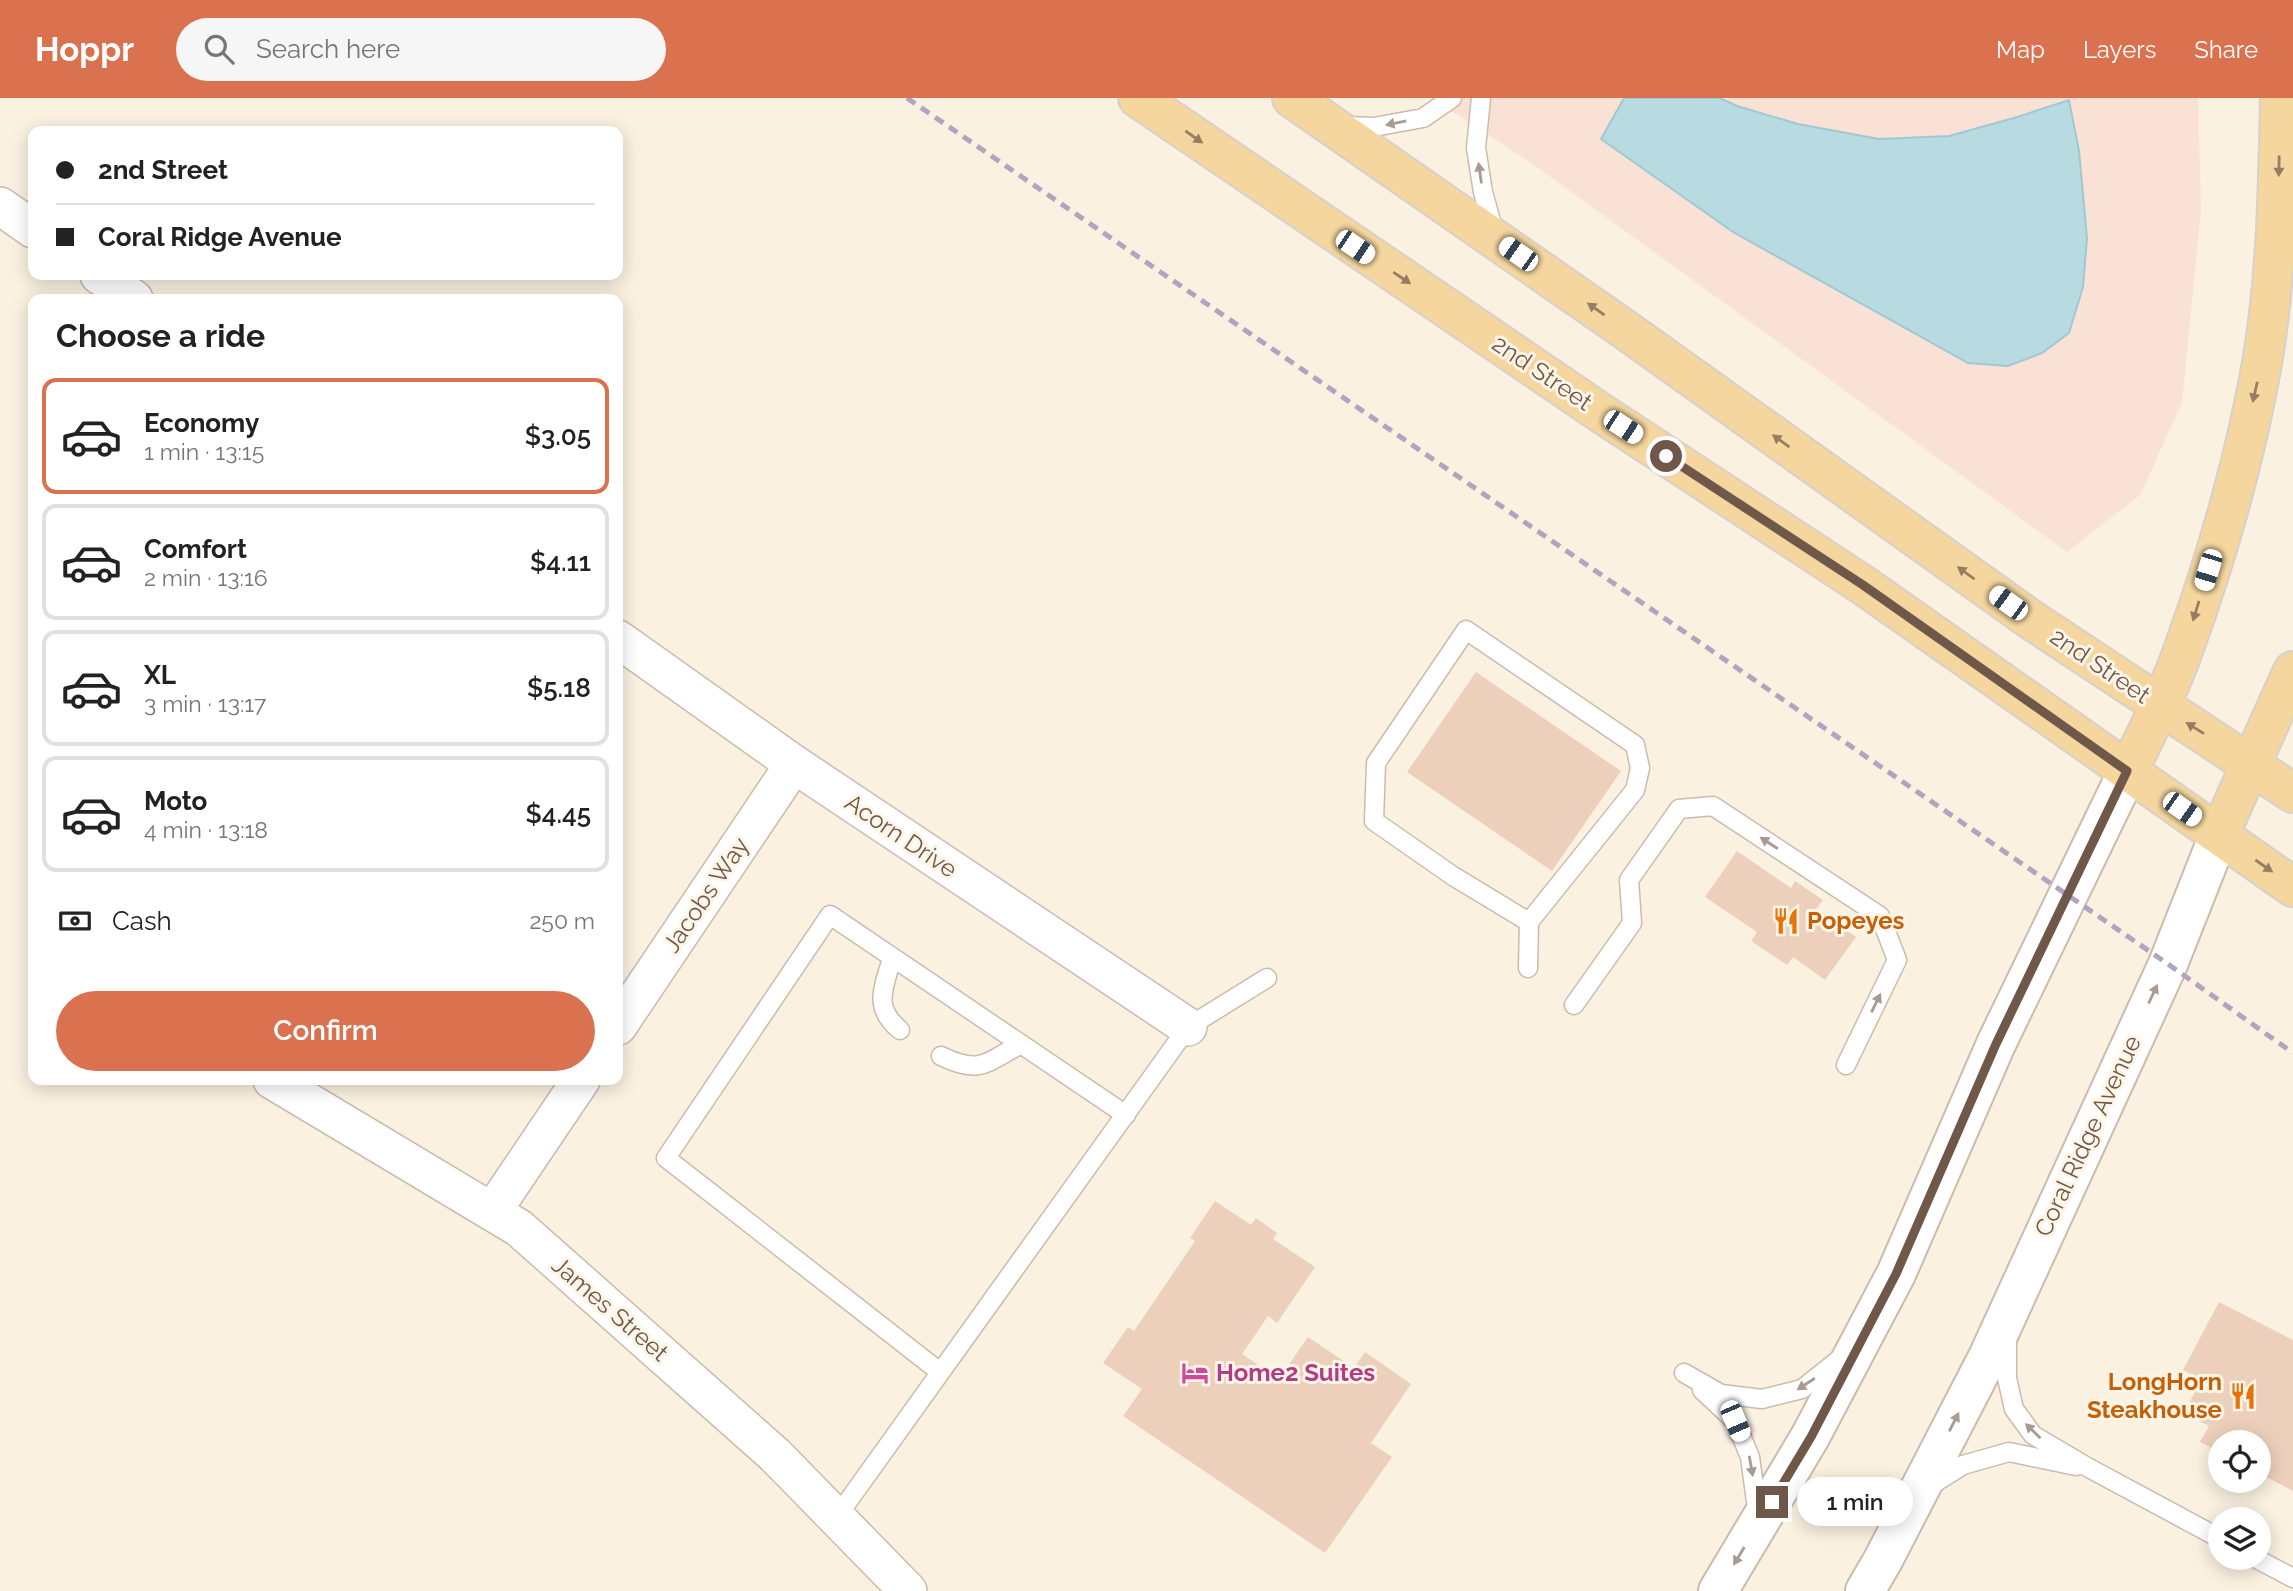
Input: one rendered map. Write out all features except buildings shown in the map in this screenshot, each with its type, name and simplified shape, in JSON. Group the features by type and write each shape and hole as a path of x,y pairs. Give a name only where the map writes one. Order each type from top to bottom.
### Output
{"main road":[{"name":"2nd Street","path":"1138,98 1601,413 1863,585 2293,887"},
{"name":"2nd Street","path":"1292,98 1496,239 2030,619 2293,793"},
{"path":"2127,771 2160,706 2185,645 2232,496 2262,362 2278,222 2280,98"},
{"name":"Coral Ridge Avenue","path":"2219,835 2253,765 2293,671"}],"street":[{"path":"0,206 28,226"},
{"path":"106,280 127,294"},
{"name":"Acorn Drive","path":"623,643 794,764 1188,1027"},
{"name":"Jacobs Way","path":"623,1019 794,764"},
{"path":"1718,1591 1811,1437 1896,1274 1996,1044 2127,771"},
{"name":"Coral Ridge Avenue","path":"1865,1591 1988,1357 2168,964 2219,835"},
{"name":"James Street","path":"280,1085 519,1228 775,1455 836,1518 896,1587"},
{"path":"492,1212 578,1085"}],"lane":[{"path":"1334,126 1374,127 1423,118 1452,98"},
{"path":"1480,98 1476,148 1483,192 1496,239"},
{"path":"1528,968 1529,922 1635,790 1640,768 1635,745 1466,630 1376,762 1374,821 1453,876 1529,922"},
{"path":"1574,1005 1632,923 1629,880 1679,809 1713,806 1880,916 1896,960 1846,1065"},
{"path":"940,1372 666,1158 830,915 1126,1115"},
{"path":"892,958 883,992 883,1010 888,1020 900,1030"},
{"path":"836,1518 1188,1027 1267,978"},
{"path":"941,1056 955,1063 978,1067 1021,1044"},
{"path":"2008,1312 2007,1378 2014,1409 2033,1435 2208,1532"},
{"path":"1759,1523 1750,1457 1735,1421 1684,1373 1721,1394 1762,1399 1802,1389 1860,1342"},
{"path":"1917,1494 1962,1465 2008,1452 2090,1468"},
{"path":"2271,1566 2293,1578"}],"shaded area":[{"path":"1432,98 2198,98 2201,210 2182,403 2140,495 2067,552 1537,167"}],"water":[{"path":"1624,98 1720,98 1737,106 1798,124 1879,139 1949,136 2069,100 2079,151 2087,238 2083,287 2069,333 2042,353 2008,366 1968,363 1733,232 1601,139"}],"railway":[{"path":"907,98 2168,964 2293,1053"}],"place":[{"name":"Popeyes","path":"1786,921"},
{"name":"Home2 Suites","path":"1195,1373"},
{"name":"LongHorn Steakhouse","path":"2243,1396"}],"route":[{"path":"1666,456 1863,585 2127,771 1996,1044 1896,1274 1811,1437 1772,1502"}]}
